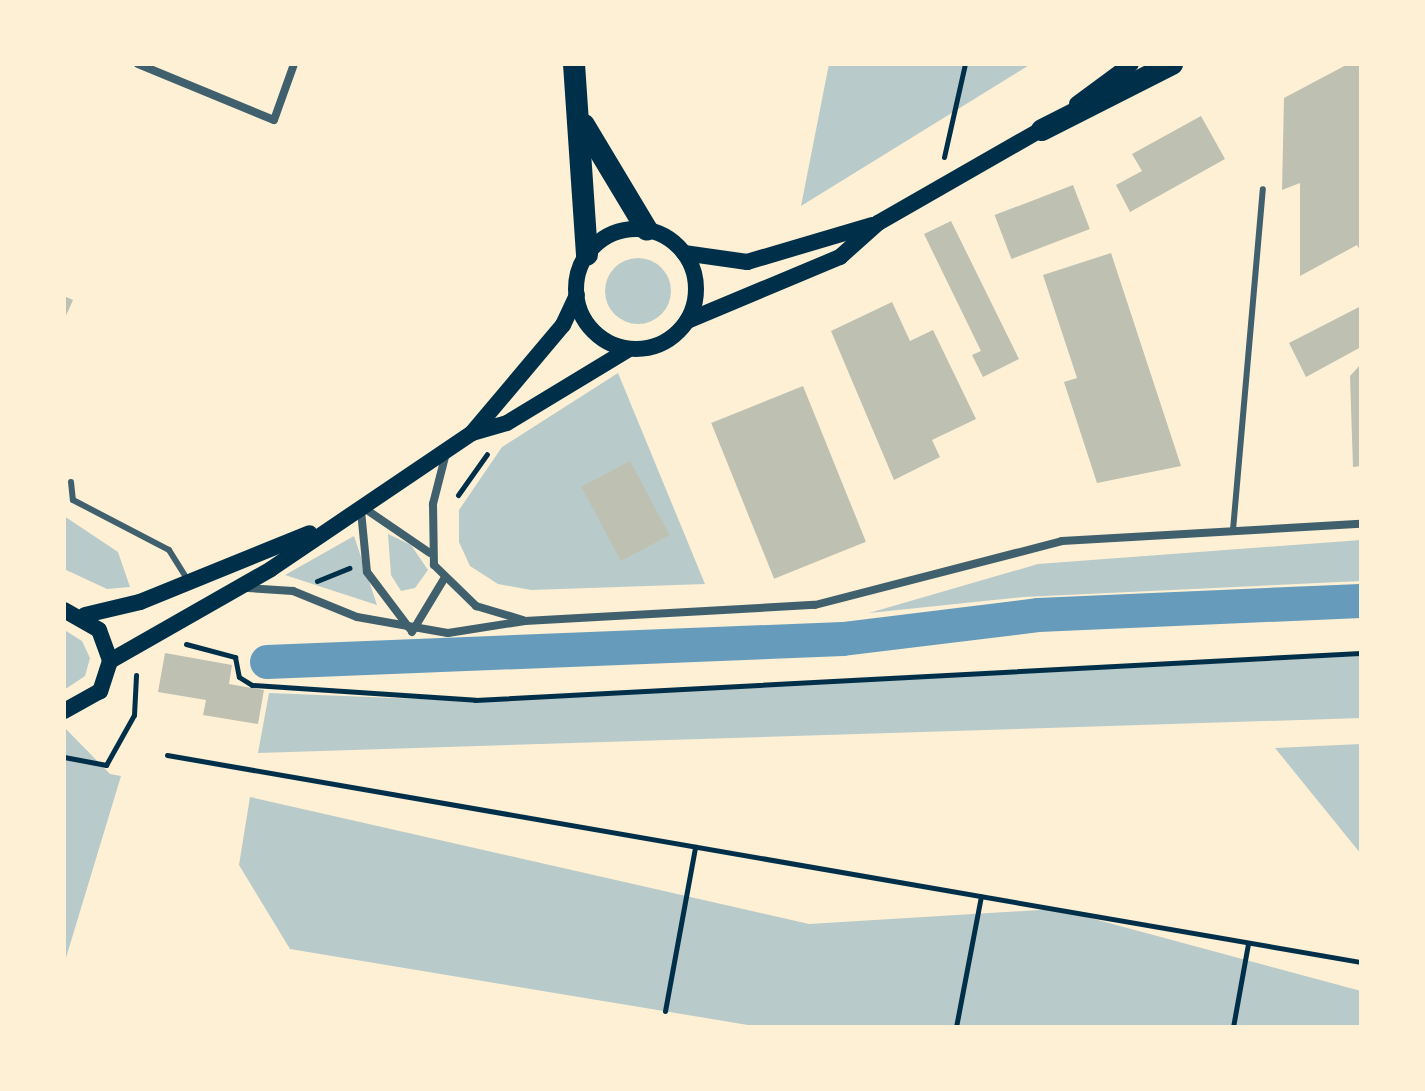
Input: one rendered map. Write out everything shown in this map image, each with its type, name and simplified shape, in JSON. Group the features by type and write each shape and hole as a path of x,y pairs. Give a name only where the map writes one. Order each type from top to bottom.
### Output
{"highway":[{"path":"574,64 587,255"},
{"path":"1042,130 1172,64"},
{"path":"580,117 647,230"}],"main road":[{"path":"472,433 507,423 629,349 662,344 687,321 840,257 878,223 1042,130 1131,64"},
{"path":"110,661 230,591 446,453 472,433 563,325 577,295 587,255 613,234 647,230 684,253 747,262 878,223"},
{"path":"684,253 696,286 687,321"},
{"path":"577,295 593,331 629,349"},
{"path":"65,609 85,615 188,581 326,527"},
{"path":"64,711 100,691 110,661 107,644 85,615"}],"street":[{"path":"138,64 274,120 294,64"},
{"path":"430,553 446,453"},
{"path":"360,506 430,553 444,579 476,606 525,621"},
{"path":"360,506 367,572 412,632"},
{"path":"230,591 293,591 412,632 525,621 815,605 1062,541 1361,524"},
{"path":"412,632 444,579"}],"lane":[{"path":"1233,530 1263,189"},
{"path":"71,482 73,500 169,550 188,581"}],"path":[{"path":"937,189 965,64"},
{"path":"172,640 235,657 239,677 252,685 470,700 1361,653"},
{"path":"64,757 106,765 134,715 133,680 142,663"},
{"path":"167,755 1361,962"},
{"path":"665,1011 695,847"},
{"path":"956,1027 981,896"},
{"path":"1233,1027 1248,944"}],"shaded area":[{"path":"829,64 1031,64 801,206"},
{"path":"638,258 661,268 671,291 661,314 638,324 615,314 605,291 615,268"},
{"path":"618,373 705,584 531,590 498,584 470,566 459,542 459,510 502,447"},
{"path":"64,516 118,552 130,587 107,589 64,569"},
{"path":"388,534 411,545 428,570 415,588 401,591 391,575"},
{"path":"354,536 377,605 285,575"},
{"path":"1361,540 1361,581 1024,597 869,613 1038,564"},
{"path":"66,631 82,641 90,658 85,676 64,690"},
{"path":"1361,656 1361,718 258,753 269,693 470,701"},
{"path":"64,727 110,774 121,776 65,961"},
{"path":"1361,744 1361,854 1275,748"},
{"path":"250,797 809,924 1057,909 1361,991 1361,1027 760,1027 290,949 239,865"}],"building":[{"path":"1348,64 1361,64 1361,252 1357,245 1300,276 1300,183 1282,190 1284,98"},
{"path":"1201,116 1225,159 1130,212 1116,185 1142,171 1132,154"},
{"path":"1073,185 1090,229 1011,259 995,215"},
{"path":"951,221 1019,359 983,377 972,355 981,351 924,234"},
{"path":"1111,253 1181,466 1097,483 1064,382 1077,378 1043,275"},
{"path":"64,296 73,300 64,320"},
{"path":"892,302 910,341 933,330 976,419 932,440 940,457 894,480 831,331"},
{"path":"1361,306 1361,347 1306,377 1289,343"},
{"path":"1361,364 1361,466 1353,467 1350,376"},
{"path":"803,386 866,542 774,579 711,423"},
{"path":"630,461 669,535 621,561 581,487"},
{"path":"165,653 232,665 229,684 264,690 258,724 203,715 206,700 158,692"}],"waterway":[{"path":"267,662 843,639 1038,615 1361,601"}]}
